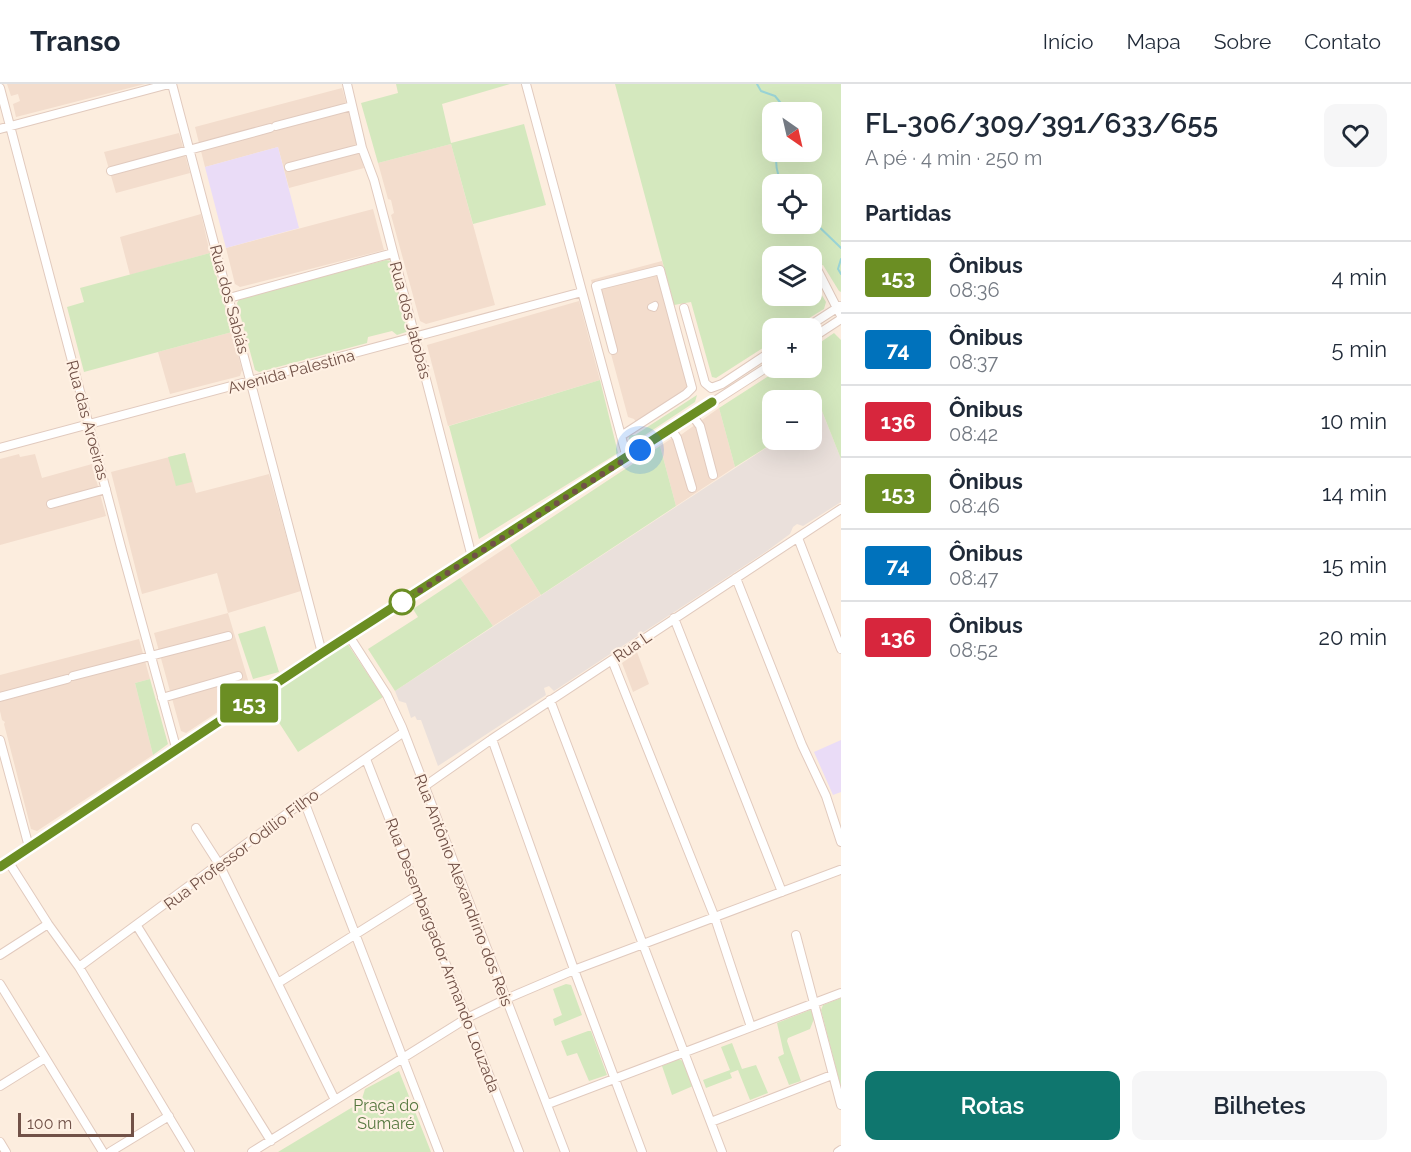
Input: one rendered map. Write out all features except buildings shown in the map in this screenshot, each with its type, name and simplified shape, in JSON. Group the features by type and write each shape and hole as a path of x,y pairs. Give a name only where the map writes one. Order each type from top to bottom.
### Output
{"street":[{"path":"0,129 171,84"},
{"name":"Rua dos Sabiás","path":"171,84 252,381 322,653"},
{"name":"Rua dos Jatobás","path":"347,84 362,148 374,180 472,557"},
{"path":"525,84 627,458"},
{"name":"Rua das Aroeiras","path":"0,88 177,751"},
{"path":"111,171 352,106"},
{"path":"289,166 362,148"},
{"path":"229,298 393,253"},
{"path":"614,350 596,286 660,270 692,388 621,436"},
{"path":"822,278 840,312"},
{"name":"Avenida Palestina","path":"0,448 582,292"},
{"path":"684,308 705,383 711,388 722,384 762,358"},
{"path":"822,320 840,312"},
{"path":"822,329 840,312"},
{"path":"0,867 322,653 762,370"},
{"path":"692,415 700,426 713,475"},
{"path":"671,429 677,438 692,488"},
{"path":"51,504 106,489"},
{"name":"Rua L","path":"425,786 550,700 841,509"},
{"path":"798,538 841,649"},
{"path":"736,578 790,716 826,796 841,842"},
{"path":"674,618 782,892"},
{"path":"0,697 228,636"},
{"name":"Rua Antônio Alexandrino dos Reis","path":"349,636 387,695 404,732 565,1152"},
{"path":"612,660 715,918 751,1028"},
{"path":"162,698 238,676"},
{"path":"550,700 722,1152"},
{"name":"Rua Professor Odílio Filho","path":"79,967 304,801 404,732"},
{"path":"492,739 642,1152"},
{"path":"0,740 29,847"},
{"name":"Rua Desembargador Armando Louzada","path":"366,759 519,1152"},
{"path":"304,801 440,1152"},
{"path":"196,828 219,864 335,1100"},
{"path":"8,861 48,924 79,967 190,1152"},
{"path":"252,1152 467,1018 506,999 574,970 841,870"},
{"path":"278,983 418,895"},
{"path":"0,955 48,924"},
{"path":"137,926 271,1141"},
{"path":"796,935 841,1106"},
{"path":"0,984 3,995 103,1152"},
{"path":"548,1104 841,993"},
{"path":"0,1086 45,1058"},
{"path":"711,1122 832,1075"},
{"path":"110,1152 170,1116"},
{"path":"0,1142 6,1152"}],"shaded area":[{"path":"7,84 145,84 16,117 13,104 20,101 18,94 11,96"},
{"path":"342,88 364,168 289,188 278,147 205,167 195,127"},
{"path":"179,133 190,173 116,193 104,152"},
{"path":"451,144 495,305 426,324 420,321 391,215 394,213 391,200 388,199 378,163"},
{"path":"278,147 299,228 226,248 205,167"},
{"path":"373,209 384,250 240,287 235,284 226,248"},
{"path":"201,214 210,253 130,275 120,237"},
{"path":"662,261 697,390 640,428 634,419 628,417 591,280"},
{"path":"579,301 600,380 448,426 427,345"},
{"path":"232,332 242,370 240,376 170,394 158,352"},
{"path":"719,408 735,467 676,506 660,446 674,437 675,439"},
{"path":"822,411 841,459 841,502 803,526 797,524 790,534 767,551 554,691 549,686 544,688 546,695 438,766 421,720 417,720 415,716 411,718 406,703 399,701 395,691 763,450 822,450"},
{"path":"185,453 196,493 269,474 301,591 228,613 217,573 142,594 111,472"},
{"path":"19,454 20,457 35,454 42,478 92,464 106,516 0,545 0,459"},
{"path":"510,545 541,595 493,626 460,578"},
{"path":"228,613 251,690 186,733 181,731 154,633"},
{"path":"139,639 150,679 135,683 153,755 37,831 31,829 5,722 2,720 0,711 0,675"},
{"path":"637,652 649,684 633,692 622,663"},
{"path":"841,740 841,792 833,795 814,752"}],"green space":[{"path":"396,84 510,84 442,104 451,143 524,124 546,205 473,224 451,144 378,163 361,103 398,93"},
{"path":"615,84 841,84 841,292 822,265 822,246 762,246 762,306 822,306 822,295 826,302 824,309 809,318 762,318 762,348 716,378 712,377 691,302 674,305"},
{"path":"210,253 232,332 84,372 67,307 84,302 80,288"},
{"path":"386,260 391,261 409,328 406,332 397,335 392,331 368,337 367,343 259,372 255,370 237,303 240,298"},
{"path":"834,333 841,340 841,459 822,411 822,390 762,390 762,450 735,467 719,408 766,378 822,378 822,341"},
{"path":"600,380 618,453 479,539 449,426"},
{"path":"697,395 695,402 633,443 629,441 629,435 635,435"},
{"path":"660,446 676,506 541,595 510,545"},
{"path":"185,453 192,482 176,486 168,457"},
{"path":"460,578 493,626 395,691 368,649 418,617 413,609"},
{"path":"265,626 279,672 253,679 238,634"},
{"path":"347,643 383,697 298,752 263,698"},
{"path":"150,679 168,744 153,755 135,683"},
{"path":"566,984 571,985 582,1015 555,1026 553,1019 562,1015 553,989"},
{"path":"841,998 841,1088 821,1010 823,1005"},
{"path":"810,1010 813,1011 814,1019 810,1029 788,1038 787,1041 801,1081 789,1085 778,1057 784,1054 777,1023"},
{"path":"591,1031 607,1075 589,1081 577,1053 567,1056 561,1041"},
{"path":"732,1043 742,1069 756,1065 768,1093 750,1100 738,1070 730,1073 732,1078 706,1088 703,1080 730,1070 721,1047"},
{"path":"678,1059 686,1066 693,1086 672,1095 662,1066"},
{"name":"Praça do Sumaré","path":"399,1071 431,1152 278,1152 361,1102 365,1089"}],"waterway":[{"path":"757,84 761,91 775,96 780,102"},
{"path":"776,162 778,174"},
{"path":"822,230 841,248"},
{"path":"841,259 838,269 841,274"}],"bus line":[{"name":"153","path":"0,867 322,653 712,402"}],"route":[{"path":"402,602 640,450"}]}
